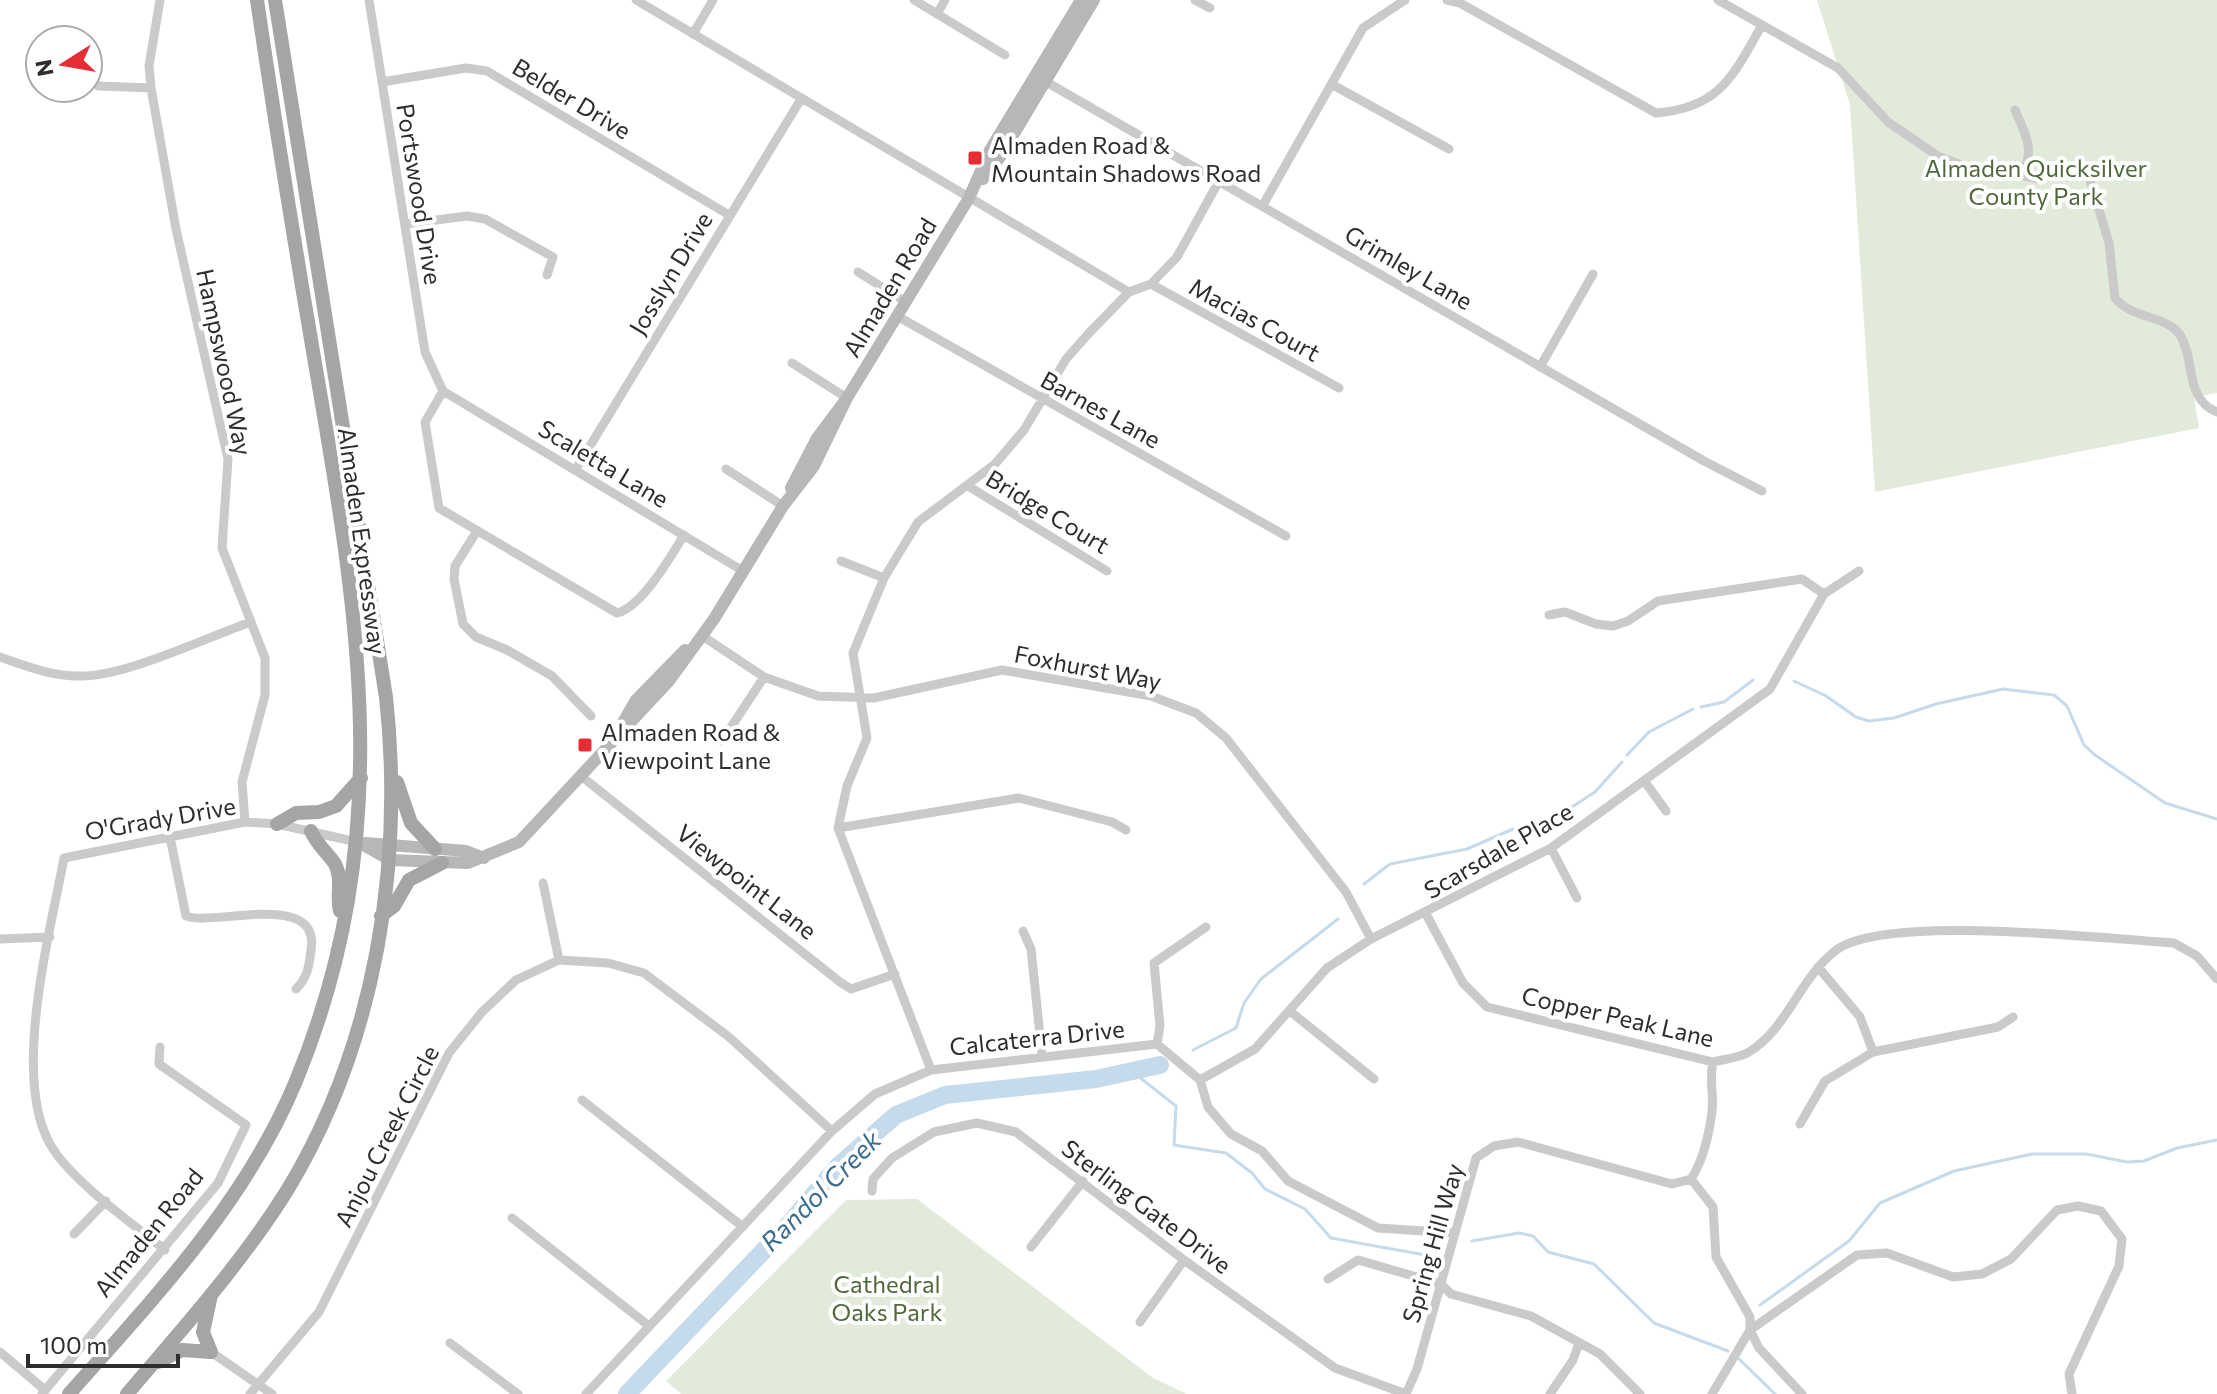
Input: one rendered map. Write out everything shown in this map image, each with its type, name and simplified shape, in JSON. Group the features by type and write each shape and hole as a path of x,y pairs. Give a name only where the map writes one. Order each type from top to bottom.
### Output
{"main road":[{"name":"Almaden Expressway","path":"69,1394 181,1266 219,1217 256,1157 295,1083 324,1003 344,927 358,842 361,778 356,625 351,582 277,141 257,0"},
{"name":"Almaden Expressway","path":"127,1394 248,1247 287,1189 331,1103 358,1026 381,916 390,853 393,776 386,697 275,0"},
{"path":"381,916 394,906 409,880 438,856 411,823 401,788 393,776"},
{"path":"277,824 296,813 319,812 336,806 361,778"},
{"path":"311,831 338,873 338,905 344,927"},
{"path":"151,1366 182,1350 211,1352 203,1332 212,1292"}],"street":[{"name":"Hampswood Way","path":"160,0 149,66 151,88 176,229 228,459 222,548 265,658 265,695 244,767 245,822"},
{"name":"Portswood Drive","path":"369,0 425,352 443,391"},
{"path":"636,0 1129,292"},
{"path":"693,34 713,0"},
{"path":"914,0 1005,55"},
{"path":"937,14 945,0"},
{"name":"Almaden Road","path":"358,842 390,853 438,856 466,851 484,858 519,842 669,681 783,506 804,458 847,398 969,198 1000,157 1081,0"},
{"name":"Almaden Road","path":"1041,79 1094,0"},
{"path":"1195,0 1210,8"},
{"path":"1263,205 1363,28 1405,0"},
{"path":"1447,0 1460,3 1656,113 1683,111 1707,101 1730,80 1762,25"},
{"path":"1718,0 1838,68 1888,122 1938,156 1986,175 2020,175 2038,179 2078,168 2088,173 2109,243 2115,298 2135,314 2171,325 2178,331 2187,348 2192,384 2199,398 2217,412"},
{"name":"Belder Drive","path":"382,82 466,68 487,71 729,215"},
{"name":"Grimley Lane","path":"1041,79 1540,367 1762,491"},
{"path":"1333,85 1449,149"},
{"path":"104,86 151,88"},
{"name":"Josslyn Drive","path":"576,469 801,99"},
{"path":"2015,110 2030,145 2027,166 2020,175"},
{"path":"931,1070 838,828 847,786 867,738 853,653 884,578 918,522 995,464 1024,430 1066,359 1129,292 1151,284 1177,257 1219,181"},
{"path":"405,224 467,216 485,219 553,257 547,275"},
{"path":"858,272 906,302"},
{"path":"1540,367 1593,274"},
{"name":"Macias Court","path":"1151,284 1339,388"},
{"name":"Barnes Lane","path":"897,316 1286,536"},
{"path":"792,363 847,398"},
{"path":"443,391 425,422 439,508 477,531 617,613 630,606 660,572 684,535"},
{"name":"Scaletta Lane","path":"443,391 743,571"},
{"path":"726,469 783,506"},
{"name":"Bridge Court","path":"968,486 1107,571"},
{"path":"477,531 455,566 454,579 463,624 476,637 507,650 552,676 591,716"},
{"path":"841,561 884,578"},
{"path":"1549,615 1565,612 1613,626 1628,621 1658,601 1778,582 1802,579 1824,594 1859,571"},
{"name":"Scarsdale Place","path":"1200,1080 1255,1049 1327,968 1371,939 1426,914 1551,848 1770,689 1824,594"},
{"path":"0,657 45,673 81,677 113,672 251,622"},
{"name":"Foxhurst Way","path":"701,635 764,677 818,696 874,698 1002,670 1151,696 1196,713 1226,738 1337,880 1371,939"},
{"path":"722,741 764,677"},
{"name":"Viewpoint Lane","path":"581,776 851,989 895,974"},
{"path":"1645,782 1666,811"},
{"path":"838,828 1019,798 1112,822 1126,830"},
{"name":"O'Grady Drive","path":"50,937 64,858 245,822 277,824 358,842"},
{"path":"170,837 186,916 203,921 260,913 294,919 309,929 313,942 307,975 296,989"},
{"path":"1551,848 1577,898"},
{"path":"543,883 559,960"},
{"name":"Copper Peak Lane","path":"1426,914 1463,983 1487,1007 1713,1062 1748,1053 1783,1019 1799,989 1838,948 1883,936 1932,929 2174,943 2197,956 2217,979"},
{"path":"1157,1044 1160,1026 1154,963 1206,927"},
{"path":"1023,931 1031,949 1042,1055"},
{"path":"0,939 50,937 30,1065 37,1117 55,1152 106,1201 165,1250"},
{"name":"Anjou Creek Circle","path":"250,1394 319,1312 449,1053 482,1012 516,980 559,960 608,963 644,973 729,1037 832,1131"},
{"path":"1818,967 1860,1017 1873,1052"},
{"path":"1291,1012 1374,1079"},
{"path":"1800,1124 1825,1081 1873,1052 1998,1027 2013,1017"},
{"name":"Calcaterra Drive","path":"586,1394 832,1131 875,1094 931,1070 1157,1044 1200,1080 1208,1107 1231,1134 1262,1151 1288,1181 1378,1228 1454,1233"},
{"name":"Almaden Road","path":"43,1392 218,1183 246,1125 159,1064 160,1047"},
{"path":"1713,1062 1710,1074 1712,1111 1698,1168 1691,1179 1713,1207 1716,1257 1750,1317 1750,1330 1759,1348 1802,1394"},
{"path":"582,1100 743,1227"},
{"name":"Sterling Gate Drive","path":"872,1191 873,1179 892,1158 934,1132 977,1123 1016,1132 1184,1260 1335,1368 1406,1394"},
{"name":"Spring Hill Way","path":"1406,1394 1417,1369 1476,1158 1494,1146 1518,1142 1672,1184 1691,1179"},
{"path":"1031,1247 1083,1181"},
{"path":"74,1234 106,1201"},
{"path":"1712,1394 1750,1330 1857,1255 1887,1253 1953,1277 1982,1274 2011,1259 2057,1210 2078,1206 2101,1211 2122,1239 2119,1266 2069,1374 2072,1394"},
{"path":"512,1218 649,1326"},
{"path":"1140,1322 1184,1260"},
{"path":"1328,1279 1358,1260 1441,1284 1451,1294 1531,1316 1600,1354 1640,1394"},
{"path":"450,1343 518,1394"},
{"path":"1550,1394 1573,1360 1579,1343"},
{"path":"0,1352 43,1392"},
{"path":"211,1352 272,1394"}],"green space":[{"name":"Almaden Quicksilver County Park","path":"1817,0 2217,0 2217,393 2194,397 2199,428 1875,492 1850,105"},
{"name":"Cathedral Oaks Park","path":"917,1199 1153,1378 1187,1394 681,1394 666,1381 846,1200"}],"waterway":[{"name":"Randol Creek","path":"1701,707 1724,702 1753,680"},
{"name":"Randol Creek","path":"1794,681 1826,696 1856,717 1869,721 1894,718 1936,704 2003,689 2054,695 2067,706 2084,745 2095,755 2165,803 2217,819"},
{"name":"Randol Creek","path":"1627,755 1649,732 1693,709"},
{"name":"Randol Creek","path":"1364,884 1390,864 1467,849 1513,829 1531,828 1558,816 1595,792 1622,762"},
{"name":"Randol Creek","path":"1193,1050 1236,1028 1244,1003 1261,979 1338,919"},
{"name":"Randol Creek","path":"627,1394 789,1224 837,1167 896,1115 945,1095 1096,1079 1160,1065"},
{"path":"1129,1069 1176,1106 1174,1145 1226,1153 1252,1173 1265,1189 1305,1209 1331,1238 1431,1256"},
{"path":"1760,1305 1849,1241 1880,1203 1954,1171 2032,1154 2086,1154 2127,1162 2144,1161 2177,1148 2217,1140"},
{"path":"1472,1241 1519,1233 1533,1236 1548,1252 1594,1264 1654,1323 1728,1351"},
{"path":"1738,1358 1775,1394"}],"place":[{"name":"Almaden Road & Mountain Shadows Road","path":"975,158"},
{"name":"Almaden Road & Viewpoint Lane","path":"585,745"}]}
